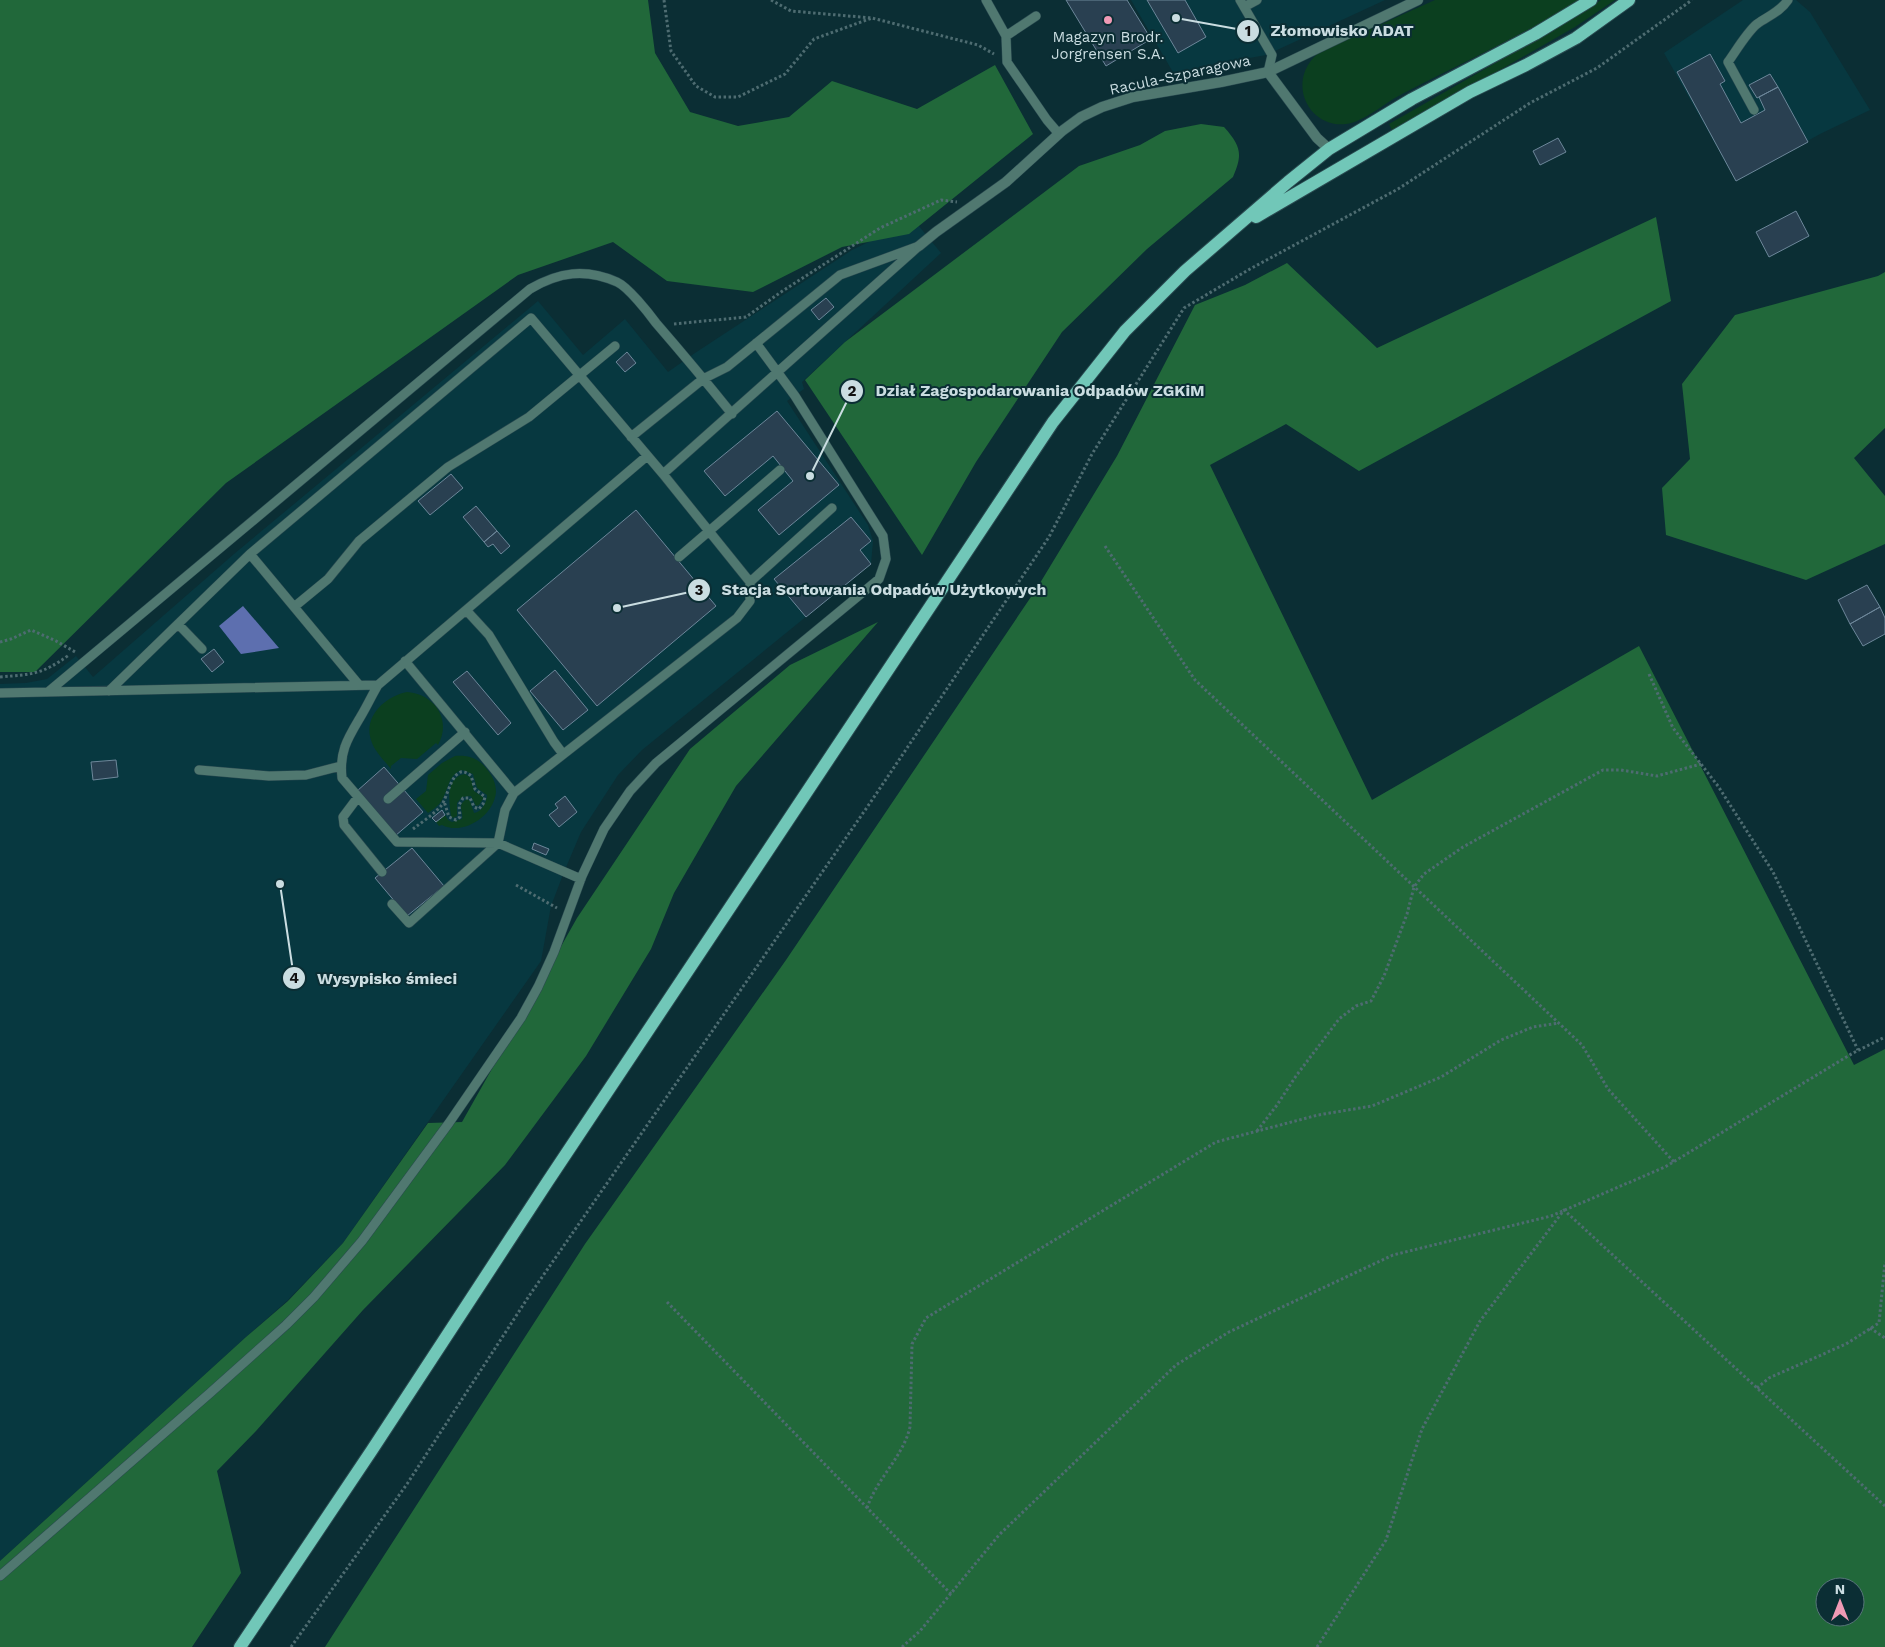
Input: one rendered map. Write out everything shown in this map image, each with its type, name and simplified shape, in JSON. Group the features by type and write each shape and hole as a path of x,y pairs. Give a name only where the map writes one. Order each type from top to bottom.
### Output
{"main road":[{"path":"240,1647 372,1450 558,1165 1053,422 1125,331 1185,271 1288,182 1329,150 1412,99 1535,34 1591,0"},
{"path":"1236,228 1301,192 1470,92 1576,38 1630,0"}],"street":[{"name":"Racula-Szparagowa","path":"919,246 1006,182 1059,134 1081,117 1110,104 1133,98 1268,72 1418,0"},
{"path":"1268,72 1317,138 1329,150"}],"lane":[{"path":"986,0 1006,36 1007,62 1047,120 1059,134"},
{"path":"1257,0 1242,3 1272,55 1268,72"},
{"path":"1754,110 1728,62 1756,25 1778,10 1788,0"},
{"path":"1006,36 1036,16"},
{"path":"631,437 703,379 726,367 840,275 919,246"},
{"path":"663,474 919,246"},
{"path":"48,692 530,289 547,278 572,272 593,274 618,282 641,305 732,414"},
{"path":"109,691 250,554 531,318 663,474 750,582 750,601 737,618 514,793 505,810 498,844 409,923 392,904"},
{"path":"0,1576 244,1363 293,1318 341,1268 449,1123 520,1018 538,987 554,952 581,879 604,829 630,791 656,763 878,579 886,559 884,536 778,372 756,343"},
{"path":"294,607 328,580 359,541 448,467 529,418 615,346"},
{"path":"581,879 498,844 397,842 342,778 342,755 348,736 378,685 647,456"},
{"path":"679,557 780,470"},
{"path":"750,582 832,508"},
{"path":"250,554 359,685"},
{"path":"466,610 488,635 563,754"},
{"path":"178,624 202,649"},
{"path":"405,661 514,793"},
{"path":"0,693 378,685"},
{"path":"388,799 465,732"},
{"path":"199,770 269,776 306,775 341,766"},
{"path":"358,797 343,817 344,825 382,872"}],"path":[{"path":"664,0 671,51 696,86 715,97 738,98 785,74 814,39 872,18"},
{"path":"771,0 791,11 872,18 978,45 1007,62"},
{"path":"291,1647 407,1484 529,1296 870,803 1049,537 1092,454 1184,308 1250,269 1398,189 1530,103 1598,68 1692,0"},
{"path":"658,325 746,317 880,228 941,200 960,202 972,207"},
{"path":"1104,546 1195,680 1582,1045 1608,1089 1674,1162"},
{"path":"0,642 31,630 56,641 88,659"},
{"path":"0,677 37,674 51,668 74,652"},
{"path":"1649,674 1673,728 1718,786 1772,872 1858,1050"},
{"path":"1257,1131 1278,1105 1296,1076 1339,1019 1356,1006 1371,1001 1384,976 1407,914 1414,887 1424,874 1463,848 1604,770 1621,770 1657,776 1701,764"},
{"path":"397,842 440,807 454,778 462,772 472,776 475,790 485,797 483,804 478,808 474,807 470,798 463,798 459,805 460,817 456,820 449,817 444,801"},
{"path":"516,885 552,906 569,913"},
{"path":"867,1508 871,1495 907,1440 910,1427 912,1344 926,1318 1216,1142 1318,1115 1372,1106 1441,1077 1501,1040 1533,1026 1559,1023"},
{"path":"902,1647 920,1631 999,1535 1176,1365 1229,1332 1393,1255 1551,1216 1674,1162 1858,1050 1885,1037"},
{"path":"1564,1210 1885,1506"},
{"path":"1317,1647 1386,1540 1422,1429 1480,1321 1564,1210"},
{"path":"1756,1388 1769,1378 1846,1344 1879,1323 1885,1262"},
{"path":"667,1302 951,1594"},
{"path":"1870,1328 1885,1338"}],"shaded area":[{"path":"1131,0 1385,0 1266,55 1210,65 1174,74"},
{"path":"1743,0 1796,0 1810,12 1870,110 1820,134 1736,181 1664,53"},
{"path":"914,220 941,253 802,382 804,389 787,401 868,525 873,541 871,564 642,750 618,775 581,832 564,872 551,906 541,961 343,1243 287,1301 0,1561 0,684 26,683 47,679 76,656 93,677 234,554 538,301 583,355 625,319 668,372 852,250"}],"green space":[{"path":"0,0 648,0 655,53 690,112 738,126 789,117 832,81 917,109 995,65 1033,134 909,234 842,247 753,292 667,281 613,242 518,275 226,483 35,672 0,672"},
{"path":"1435,0 1580,0 1514,37 1402,94 1360,120 1346,124 1334,124 1314,114 1304,95 1302,84 1304,73 1317,54"},
{"path":"1601,0 1615,0 1575,27 1392,130 1389,124 1576,17"},
{"path":"1201,124 1224,127 1234,140 1239,150 1239,156 1233,177 1147,249 1062,332 976,462 922,555 805,380 845,342 1079,166 1140,145 1165,131"},
{"path":"1656,217 1671,301 1359,471 1286,424 1210,465 1372,800 1639,646 1854,1065 1885,1049 1885,1647 325,1647 585,1244 786,960 1037,588 1117,456 1195,305 1245,285 1287,263 1377,348"},
{"path":"1885,272 1885,428 1854,458 1885,496 1885,544 1806,580 1666,535 1662,488 1690,459 1682,384 1735,315 1878,276"},
{"path":"878,622 736,786 674,893 651,949 586,1056 505,1165 363,1310 256,1431 217,1471 241,1573 192,1647 0,1647 0,1561 288,1301 343,1243 428,1123 462,1122 577,918 690,749 790,665"},
{"path":"407,692 417,694 433,703 442,718 442,736 438,745 436,743 417,759 401,758 391,766 391,769 372,744 369,731 370,723 378,708 391,698"},
{"path":"455,756 464,756 480,762 490,773 496,792 490,809 484,816 468,826 450,828 442,825 439,826 436,822 445,815 452,822 462,819 461,806 467,799 470,801 474,813 482,809 485,804 487,795 477,788 473,774 462,770 457,772 451,779 440,803 428,813 416,799 426,791 428,775 442,763"},
{"path":"465,774 471,778 474,791 483,799 476,806 471,796 462,797 457,803 457,816 453,818 451,816 450,804 451,785 459,776"}],"water":[{"path":"243,606 279,648 241,654 219,626"}],"building":[{"name":"Magazyn Brodr. Jorgrensen S.A.","path":"1066,0 1127,0 1151,39 1106,66"},
{"path":"1147,0 1185,0 1206,37 1178,53"},
{"path":"1710,54 1725,81 1720,84 1741,123 1765,110 1759,97 1778,87 1808,142 1736,181 1677,72"},
{"path":"1770,74 1778,87 1757,98 1749,85"},
{"path":"1558,138 1566,152 1540,165 1533,151"},
{"path":"1796,211 1809,236 1769,257 1756,232"},
{"path":"826,298 834,307 819,320 811,310"},
{"path":"627,352 636,363 625,372 616,362"},
{"path":"777,411 839,485 779,535 758,510 793,481 773,456 725,496 704,471"},
{"path":"451,474 463,488 430,515 418,501"},
{"path":"476,506 497,531 484,542 463,517"},
{"path":"636,510 716,606 597,706 517,610"},
{"path":"851,517 871,541 860,550 871,564 806,617 774,579"},
{"path":"497,531 510,546 501,554 493,544 488,547 484,542"},
{"path":"1867,585 1880,607 1850,624 1838,600"},
{"path":"1880,607 1885,618 1885,634 1863,646 1850,624"},
{"path":"214,649 224,662 212,672 201,659"},
{"path":"555,670 588,710 563,730 530,691"},
{"path":"467,671 511,723 498,735 453,682"},
{"path":"116,760 118,777 93,780 91,762"},
{"path":"384,767 423,812 395,836 357,791"},
{"path":"565,796 577,812 559,827 549,815 558,808 555,804"},
{"path":"442,810 445,815 436,822 432,818"},
{"path":"534,843 549,849 546,855 532,849"},
{"path":"412,848 444,886 407,916 375,878"}],"place":[{"name":"Złomowisko ADAT","path":"1176,18"},
{"name":"Magazyn Brodr. Jorgrensen S.A.","path":"1108,20"},
{"name":"Dział Zagospodarowania Odpadów ZGKiM","path":"810,476"},
{"name":"Stacja Sortowania Odpadów Użytkowych","path":"617,608"},
{"name":"Wysypisko śmieci","path":"280,884"}]}
